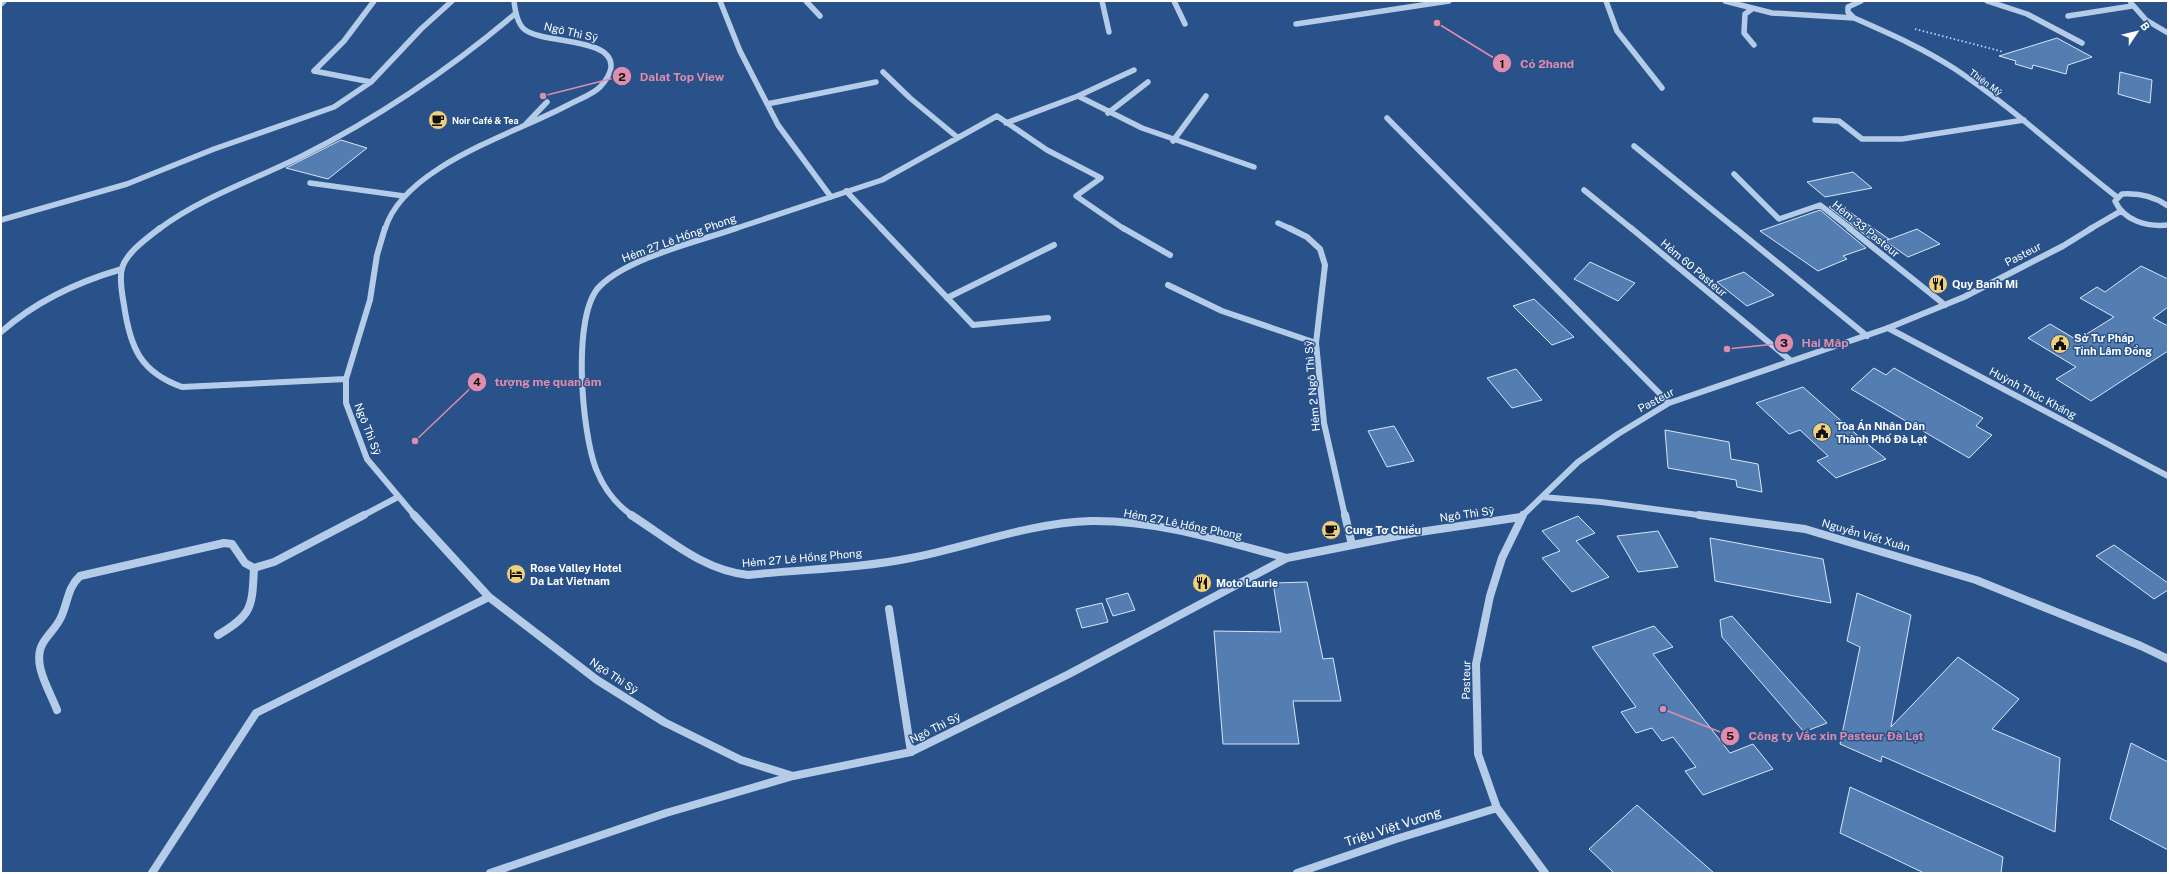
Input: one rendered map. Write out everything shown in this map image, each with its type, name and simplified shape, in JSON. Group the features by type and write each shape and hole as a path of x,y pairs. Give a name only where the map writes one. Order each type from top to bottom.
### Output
{"street":[{"path":"1,4 4,1"},
{"path":"370,82 314,71 344,41 374,1"},
{"path":"1,220 128,184 214,149 316,114 354,95 370,82 421,29 452,1"},
{"name":"Ngô Thì Sỹ","path":"514,1 516,12 523,28 533,35 596,47 607,56 611,65 609,74 598,88 551,114 476,147 454,160 404,196 388,218 377,255 370,300 346,379 346,403 367,459 398,497 489,597 597,680 664,722 741,760 793,776 911,752 1069,674 1287,558 1413,532 1521,517"},
{"path":"720,1 740,51 778,125 831,197"},
{"path":"806,1 820,16"},
{"path":"1102,1 1109,32"},
{"path":"1174,1 1186,24"},
{"path":"1413,1 1417,5"},
{"path":"1296,24 1449,1"},
{"path":"1606,1 1617,31 1662,88"},
{"path":"1725,1 1772,13 1854,18"},
{"path":"1854,18 1848,12 1848,7 1861,1"},
{"path":"1987,1 2027,14 2082,43"},
{"path":"2068,16 2131,3 2146,20 2168,33"},
{"path":"1752,9 1745,14 1744,33 1754,45"},
{"path":"346,379 182,388 167,382 140,360 130,338 124,307 122,269 132,253 150,234 232,188 296,159 361,124 481,44 516,12"},
{"name":"Thiện Mỹ","path":"1854,18 1919,47 1953,68 2024,120 2078,167 2117,197"},
{"path":"1006,123 1078,96 1134,70"},
{"path":"883,72 957,137"},
{"path":"767,104 876,82"},
{"path":"1108,113 1148,82"},
{"path":"1078,96 1108,113 1173,141 1254,167"},
{"path":"1173,141 1206,96"},
{"path":"523,127 548,102"},
{"name":"Hẻm 27 Lê Hồng Phong","path":"1006,123 997,116 882,180 645,259 619,272 604,282 588,303 583,329 583,396 592,458 611,498 633,516 692,558 733,575 842,567 910,558 1010,532 1074,523 1118,522 1162,529 1287,558"},
{"path":"1388,118 1669,403"},
{"path":"1815,120 1839,120 1862,139 1902,139 2024,120"},
{"path":"1006,123 1062,160 1101,178 1076,196 1132,235 1170,255"},
{"path":"1634,146 1867,336"},
{"name":"Hẻm 33 Pasteur","path":"1734,174 1779,219 1820,205 1945,305"},
{"path":"310,183 404,196"},
{"name":"Hẻm 60 Pasteur","path":"1584,190 1790,360"},
{"path":"846,191 973,325 1048,318"},
{"path":"2167,205 2138,194 2129,193 2117,197 2115,201 2121,211 2148,224 2168,225"},
{"name":"Pasteur","path":"1545,873 1497,808 1478,754 1476,664 1490,596 1502,558 1521,517 1578,462 1618,434 1669,403 1790,360 1867,336 1945,305 2063,246 2121,211"},
{"name":"Hẻm 2 Ngô Thì Sỹ","path":"1278,223 1307,237 1320,249 1325,265 1316,343 1324,423 1352,545"},
{"path":"947,298 1054,245"},
{"path":"1,332 39,303 92,277 122,269"},
{"path":"1168,285 1201,303 1244,320 1316,343"},
{"name":"Huỳnh Thúc Kháng","path":"1888,328 2168,476"},
{"path":"57,710 42,671 39,657 40,649 58,626 76,579 91,573 224,543 232,544 245,563 254,568 274,562 398,497"},
{"name":"Nguyễn Viết Xuân","path":"1542,497 1601,502 1805,529 1976,580 2127,640 2168,659"},
{"path":"218,635 236,624 248,614 251,602 254,568"},
{"path":"152,873 256,713 489,597"},
{"path":"889,609 911,752"},
{"path":"490,873 666,813 793,776"},
{"name":"Triệu Việt Vương","path":"1296,873 1396,839 1497,808"}],"path":[{"path":"1908,27 2004,52"}],"building":[{"path":"2057,38 2092,57 2068,65 2066,74 2033,65 2032,69 2015,64 2016,61 1999,56"},
{"path":"2120,72 2152,80 2150,103 2118,94"},
{"path":"341,140 367,148 328,179 286,168"},
{"path":"1853,172 1872,188 1825,197 1807,182"},
{"path":"1838,204 1889,239 1877,244 1829,207"},
{"path":"1820,210 1866,248 1843,256 1847,259 1818,271 1760,231"},
{"path":"1917,229 1940,244 1908,257 1885,241"},
{"path":"1590,262 1635,283 1618,301 1574,279"},
{"path":"2141,266 2168,279 2168,307 2153,318 2168,326 2168,351 2091,401 2056,379 2076,367 2028,338 2050,324 2077,340 2114,317 2080,298 2097,287 2105,292"},
{"path":"1744,272 1774,295 1747,306 1717,282"},
{"path":"1534,299 1574,337 1552,345 1513,306"},
{"path":"1874,368 1886,375 1894,368 1983,418 1976,426 1992,435 1969,458 1851,389"},
{"path":"1516,369 1542,400 1512,408 1487,378"},
{"name":"Tòa Án Nhân Dân Thành Phố Đà Lạt","path":"1803,387 1886,459 1836,478 1817,461 1828,456 1800,430 1789,434 1756,403"},
{"path":"1394,426 1414,461 1387,467 1368,431"},
{"path":"1665,430 1729,442 1731,459 1758,464 1762,492 1737,487 1736,480 1668,468"},
{"path":"1578,516 1595,533 1576,541 1609,577 1572,592 1542,558 1560,551 1542,531"},
{"path":"1658,531 1678,567 1638,572 1617,536"},
{"path":"1710,538 1823,559 1831,603 1715,581"},
{"path":"2114,545 2168,583 2168,590 2154,599 2096,556"},
{"path":"1307,582 1323,659 1333,658 1341,701 1293,701 1299,744 1223,744 1214,631 1281,632 1273,583"},
{"path":"1128,593 1135,610 1113,616 1106,599"},
{"path":"1857,593 1911,615 1891,727 1958,657 2019,699 1992,729 2060,758 2055,832 1882,756 1881,762 1840,744 1860,647 1847,641"},
{"path":"1102,603 1108,622 1082,628 1076,609"},
{"path":"1732,616 1827,723 1804,732 1722,637 1720,620"},
{"path":"1654,626 1673,647 1653,654 1730,753 1753,744 1773,769 1703,795 1685,771 1696,767 1673,737 1662,741 1652,728 1636,733 1621,712 1636,707 1592,647"},
{"path":"2131,743 2168,762 2168,850 2110,819"},
{"path":"1850,787 2003,857 2001,873 1924,873 1840,833"},
{"path":"1637,805 1714,873 1614,873 1589,849"}],"place":[{"name":"Cỏ 2hand","path":"1437,23"},
{"name":"Dalat Top View","path":"543,96"},
{"name":"Noir Café & Tea","path":"438,120"},
{"name":"Quy Banh Mi","path":"1938,284"},
{"name":"Sở Tư Pháp Tỉnh Lâm Đồng","path":"2060,344"},
{"name":"Hai Mâp","path":"1727,349"},
{"name":"Tòa Án Nhân Dân Thành Phố Đà Lạt","path":"1822,432"},
{"name":"tượng mẹ quan âm","path":"415,441"},
{"name":"Cung Tơ Chiều","path":"1331,530"},
{"name":"Rose Valley Hotel Da Lat Vietnam","path":"516,574"},
{"name":"Moto Laurie","path":"1202,583"},
{"name":"Công ty Vắc xin Pasteur Đà Lạt","path":"1663,709"}]}
